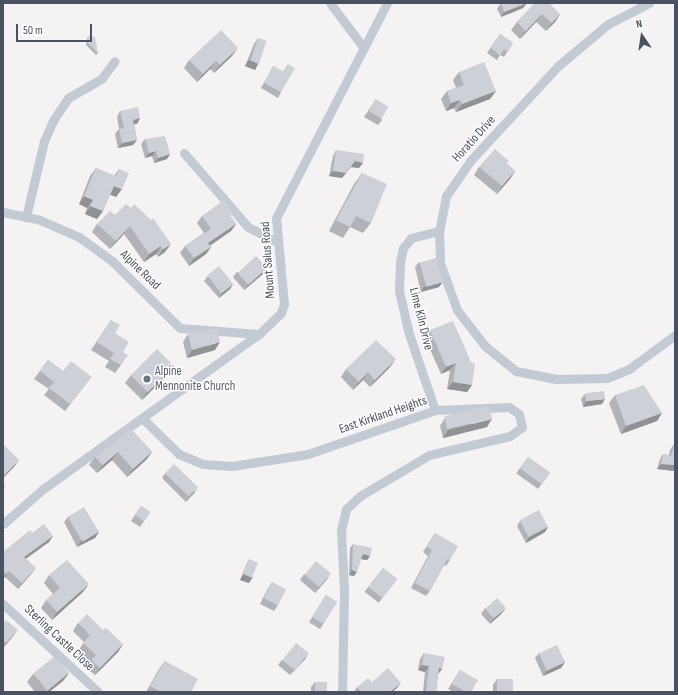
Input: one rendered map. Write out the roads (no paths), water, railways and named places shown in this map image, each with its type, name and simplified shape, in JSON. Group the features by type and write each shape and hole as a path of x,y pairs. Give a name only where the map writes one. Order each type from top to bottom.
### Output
{"street":[{"path":"330,3 364,48"},
{"name":"Mount Salus Road","path":"3,524 43,489 258,334 281,313 284,304 276,218 387,3"},
{"name":"Horatio Drive","path":"649,3 608,24 558,66 471,160 446,196 439,231 440,263 457,310 485,346 516,371 556,378 607,378 629,369 675,335"},
{"path":"26,217 44,141 54,119 68,98 102,78 115,61"},
{"path":"184,153 248,227 278,242"},
{"name":"Alpine Road","path":"3,212 40,220 79,237 112,261 180,328 258,334"},
{"name":"Lime Kiln Drive","path":"435,410 409,334 399,291 400,262 403,248 411,238 439,231"},
{"name":"East Kirkland Heights","path":"142,418 179,454 203,464 232,466 308,454 435,410 509,407 519,414 522,427 510,436 429,455 377,484 351,501 346,509 341,531 344,590 342,692"},
{"name":"Sterling Castle Close","path":"3,604 98,692"}],"place":[{"name":"Alpine Mennonite Church","path":"147,379"}]}
